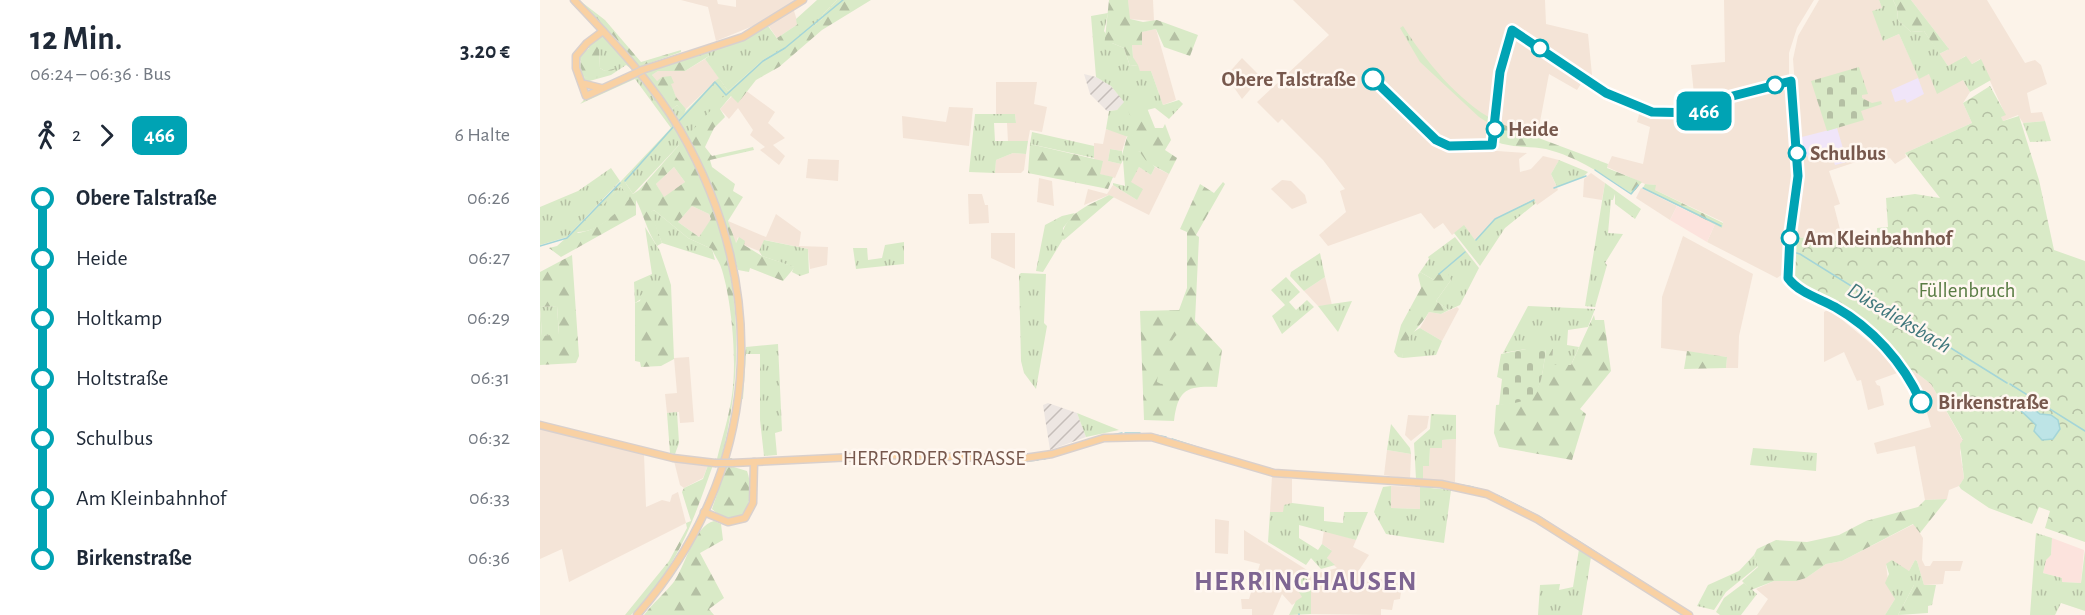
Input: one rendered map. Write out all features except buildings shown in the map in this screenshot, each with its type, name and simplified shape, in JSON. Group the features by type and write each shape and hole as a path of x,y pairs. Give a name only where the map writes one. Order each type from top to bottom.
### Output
{"main road":[{"path":"574,0 602,30 664,106 690,149 714,200 733,267 740,321 740,367 735,413 724,459 699,526 666,580 637,615"},
{"path":"588,95 642,70 743,37 803,0"},
{"path":"590,17 594,35"},
{"path":"587,44 594,35 602,30"},
{"path":"588,95 578,74 576,56 602,30"},
{"path":"578,74 585,84 588,95"},
{"path":"585,84 603,88"},
{"name":"HERFORDER STRASSE","path":"540,425 567,434 673,458 715,463 896,455 1018,459 1041,457 1104,438 1151,437 1274,473 1441,484 1487,494 1537,519 1689,615"},
{"path":"705,513 712,518 728,522 745,518 752,509 754,498 754,462"},
{"path":"754,462 751,472 754,498"},
{"path":"733,463 751,472"},
{"path":"705,513 728,522"},
{"path":"692,538 705,513"},
{"path":"699,526 712,518"}],"shaded area":[{"path":"681,0 717,0 718,4 736,7 736,0 797,0 792,4 798,24 777,38 765,21 716,41 708,7"},
{"path":"1128,0 1153,0 1154,21 1129,19"},
{"path":"1293,0 1545,0 1546,24 1588,34 1592,75 1584,79 1577,90 1549,74 1539,127 1531,126 1528,135 1496,122 1491,148 1468,149 1527,153 1519,159 1520,172 1531,169 1543,156 1559,160 1551,174 1558,190 1537,205 1534,199 1494,219 1475,240 1464,226 1452,235 1443,223 1434,229 1421,213 1328,246 1319,235 1346,212 1340,191 1345,189 1323,160 1282,119 1278,123 1257,102 1329,35"},
{"path":"1724,0 1814,0 1797,28 1789,53 1789,93 1796,173 1783,274 1777,278 1707,242 1715,224 1722,227 1723,222 1655,190 1655,185 1645,184 1607,167 1612,156 1643,164 1650,127 1637,122 1640,111 1667,116 1696,114 1691,65 1725,62"},
{"path":"1819,0 1879,0 1882,8 1873,11 1883,41 1899,34 1919,78 1929,74 1963,80 1970,92 1963,103 1972,123 1905,153 1906,157 1895,164 1890,158 1880,162 1877,155 1829,171 1840,204 1834,206 1843,241 1793,237 1802,179 1793,59 1798,36"},
{"path":"1911,0 1987,0 2025,63 2035,60 2041,65 2047,84 2027,93 2031,113 2042,112 2045,121 2023,123 2018,115 2003,121 2000,117 2005,114 1980,59 1972,64 1965,56 1949,67 1939,54 1949,49"},
{"path":"1156,29 1176,100 1163,105 1151,71 1140,71 1133,57 1132,45 1137,44 1141,32"},
{"path":"1242,58 1261,77 1242,99 1226,76"},
{"path":"705,59 719,78 686,109 676,97 670,83 662,80 656,81 652,75 658,71 685,71"},
{"path":"1084,74 1096,77 1111,86 1125,103 1117,110 1107,111 1090,94"},
{"path":"1918,78 1924,94 1907,103 1905,99 1895,102 1891,90"},
{"path":"996,82 1037,82 1034,104 1047,107 1042,132 1030,130 1028,141 1008,142 1007,123 1016,123 1015,114 996,114"},
{"path":"745,90 775,112 768,123 785,138 773,145 785,156 779,165 760,150 765,147 750,135 753,130 738,108 729,119 720,109 732,96 738,102"},
{"path":"949,107 973,108 969,146 903,138 902,116 946,122"},
{"path":"1837,128 1847,162 1835,165 1831,153 1820,154 1822,159 1810,162 1807,155 1799,155 1798,138"},
{"path":"1106,129 1127,135 1122,151 1110,149 1108,161 1121,164 1115,178 1099,174 1094,158 1094,143 1103,144"},
{"path":"1013,153 1026,154 1024,170 1021,173 995,173 996,160"},
{"path":"808,159 839,160 838,181 806,178"},
{"path":"674,167 685,182 664,198 656,184"},
{"path":"1139,167 1151,175 1155,167 1169,174 1149,215 1109,195 1084,205 1088,189 1107,194 1113,185 1137,200 1130,182"},
{"path":"1591,173 1605,183 1602,200 1583,197 1584,179"},
{"path":"1039,178 1052,181 1054,206 1037,202"},
{"path":"1282,180 1291,181 1305,195 1307,203 1292,209 1271,189"},
{"path":"1641,188 1677,206 1670,220 1636,198"},
{"path":"968,194 982,194 985,205 988,205 989,223 969,224"},
{"path":"692,206 709,214 711,220 699,237 678,222"},
{"path":"1677,206 1715,224 1707,242 1670,220"},
{"path":"776,214 801,232 799,246 828,247 827,265 810,269 808,249 765,240 759,251 744,245 738,237 736,243 733,240 728,221 766,237"},
{"path":"991,233 1015,233 1015,269 991,258"},
{"path":"1683,236 1753,274 1739,336 1738,368 1726,368 1727,357 1661,348 1662,297"},
{"path":"1325,277 1332,305 1318,306 1304,291"},
{"path":"1457,307 1459,309 1442,341 1420,328 1429,312 1441,314"},
{"path":"1829,309 1892,361 1900,372 1875,381 1880,386 1884,405 1868,410 1861,380 1857,381 1844,352 1824,362 1824,312"},
{"path":"689,357 694,422 680,423 679,412 667,413 665,394 677,393 674,358"},
{"path":"1914,371 1931,384 1963,441 1960,452 1964,478 1959,486 1949,490 1947,499 1925,500 1915,446 1877,454 1874,443 1931,427 1923,399 1907,375"},
{"path":"1048,403 1077,413 1086,437 1050,450 1043,405"},
{"path":"1408,415 1429,416 1427,428 1411,441 1405,435"},
{"path":"540,428 644,454 646,507 662,500 670,502 672,495 678,492 686,523 569,582 562,549 540,559"},
{"path":"1456,439 1455,482 1423,480 1423,466 1429,466 1430,448 1442,448 1442,440"},
{"path":"1387,450 1411,454 1410,479 1384,475"},
{"path":"674,461 708,465 703,478 684,488 680,485"},
{"path":"1272,476 1292,479 1292,505 1283,512 1270,512"},
{"path":"1391,486 1420,487 1420,509 1391,508"},
{"path":"1215,519 1229,521 1228,554 1215,553"},
{"path":"1914,524 1923,538 1922,560 1925,566 1930,566 1933,561 1963,561 1960,571 1945,571 1943,584 1924,585 1915,560 1909,571 1886,564 1888,580 1895,599 1885,615 1757,615 1768,599 1756,589 1774,581 1796,581 1806,578 1826,564 1842,561"},
{"path":"1244,530 1307,570 1307,573 1293,582 1303,598 1292,605 1282,594 1273,615 1252,615 1252,609 1242,609 1241,599 1249,599 1260,564 1244,560"},
{"path":"1324,530 1356,540 1353,547 1369,555 1359,570 1367,576 1402,584 1400,599 1394,600 1392,610 1381,609 1381,615 1311,614 1311,590 1307,576 1337,568 1327,558 1331,550 1322,544"},
{"path":"2052,538 2084,550 2081,583 2062,582 2062,578 2043,573 2046,559 2051,555"}],"green space":[{"path":"579,0 605,20 641,62 681,50 681,52 639,67"},
{"path":"817,0 837,0 823,14 822,19 799,37 796,19"},
{"path":"837,0 871,0 822,30 779,67 756,80 738,103 731,96 720,109 725,117 714,128 705,147 712,156 753,147 754,150 710,160 712,167 735,184 733,191 743,197 728,221 736,243 739,237 745,241 744,245 762,256 795,267 783,281 750,268 749,272 738,270 719,206 683,129 690,133 724,96 715,81 719,78 728,91 763,60 783,48 777,38 798,24 800,36 822,19 823,14"},
{"path":"1109,0 1128,0 1130,19 1143,22 1157,20 1198,35 1190,56 1164,47 1156,29 1142,32 1142,45 1132,45 1133,57 1138,65 1130,66 1124,48 1112,43 1107,51 1104,48"},
{"path":"1879,0 1893,0 1897,8 1898,20 1911,32 1924,31 1948,66 1966,56 1972,64 1981,59 1991,80 1970,92 1963,80 1937,94 1929,74 1919,79 1899,34 1883,41 1872,11 1882,8"},
{"path":"1893,0 1911,0 1949,49 1939,54 1924,31 1911,32 1898,20 1897,8"},
{"path":"1108,13 1104,31 1112,43 1124,48 1130,66 1138,65 1140,71 1151,71 1163,105 1179,100 1183,104 1169,119 1155,108 1147,110 1144,103 1127,104 1137,130 1131,138 1106,129 1109,111 1117,110 1124,102 1111,86 1096,77 1091,16"},
{"path":"768,26 784,48 763,60 728,91 705,59 709,56 707,51 730,45"},
{"path":"1403,26 1443,79 1468,102 1494,120 1493,126 1479,117 1420,62 1400,28"},
{"path":"600,36 608,39 633,70 626,65 611,75 586,82 580,73 578,57","holes":["588,48 599,49 600,68 605,71 585,78 580,62"]},
{"path":"595,44 599,49 600,68 605,71 617,68 600,77 585,78 581,68 581,59 586,51"},
{"path":"707,51 709,56 685,71 658,71 652,75 657,81 662,77 671,76 674,83 671,84 676,97 686,109 684,114 677,105 671,110 642,73"},
{"path":"1859,67 1868,94 1862,95 1862,98 1872,103 1881,101 1882,104 1861,111 1864,120 1827,131 1811,81"},
{"path":"636,74 674,125 678,133 679,145 633,194 623,179 671,128 635,79 580,104 585,99"},
{"path":"715,81 725,96 690,134 683,129 671,110 677,105 684,113"},
{"name":"Füllenbruch","path":"1990,86 2006,115 2001,117 2003,121 2019,116 2039,180 2054,250 2085,261 2085,542 2045,528 2050,511 2039,507 2032,524 1989,508 1961,489 1959,486 1964,478 1960,444 1963,440 1931,384 1914,371 1908,374 1893,350 1860,319 1823,297 1796,285 1791,279 1790,261 1793,237 1877,244 1877,228 1888,227 1886,198 1915,194 1940,198 1905,153 1972,123 1963,103"},
{"path":"1125,103 1145,103 1155,128 1163,128 1165,124 1171,140 1165,150 1177,158 1169,174 1147,162 1139,151 1131,159 1122,155 1127,137 1131,137 1136,130"},
{"path":"975,114 1015,114 1016,123 994,123 995,141 1028,141 1026,154 1013,153 996,160 995,173 969,172"},
{"path":"2045,121 2051,141 2030,142 2023,123"},
{"path":"1499,123 1608,164 1607,168 1642,182 1632,194 1591,168 1558,152 1513,146 1495,141"},
{"path":"1032,132 1094,146 1094,158 1030,144"},
{"path":"678,133 698,172 714,212 733,292 736,333 735,374 730,416 721,459 717,459 732,395 734,349 726,283 712,249 688,238 654,210 651,212 662,243 657,246 636,200 636,215 561,257 549,248 557,246 567,237 623,179 633,194 639,190 679,145 676,135","holes":["674,167 685,182 664,197 656,184","621,186 629,199 624,205 599,225 577,233","692,206 709,214 711,219 699,237 678,222"]},
{"path":"1030,144 1103,161 1100,174 1113,177 1108,189 1028,173"},
{"path":"1110,149 1122,151 1122,155 1139,151 1155,167 1151,175 1139,167 1131,182 1143,189 1137,200 1113,185 1113,183 1125,186 1123,160 1121,164 1108,161"},
{"path":"1559,160 1588,172 1583,177 1557,187 1551,174"},
{"path":"611,168 620,181 567,237 540,245 540,207 578,191"},
{"path":"1223,182 1225,184 1196,235 1199,237 1195,321 1222,350 1217,387 1198,387 1186,392 1178,402 1174,421 1144,420 1140,311 1179,310 1187,288 1187,232 1180,229 1200,184 1214,193"},
{"path":"1605,183 1641,209 1635,219 1615,204 1615,194 1611,200 1608,233 1623,234 1605,263 1607,265 1595,307 1585,306"},
{"path":"1645,184 1656,185 1655,190 1723,223 1722,228 1643,188"},
{"path":"621,186 630,199 625,205 599,226 576,232"},
{"path":"1109,195 1114,197 1064,240 1061,238 1073,216"},
{"path":"1534,199 1536,203 1505,228 1480,266 1454,233 1464,225 1475,240 1494,219"},
{"path":"654,210 688,238 712,249 715,260 662,243 650,212"},
{"path":"1075,213 1063,228 1063,239 1043,272 1036,271 1045,225 1062,216"},
{"path":"645,227 660,251 671,285 661,285 635,303 634,282 652,274"},
{"path":"1455,237 1479,268 1460,305 1449,310 1436,301 1451,280 1434,280 1420,272 1429,259 1428,257"},
{"path":"764,240 808,249 809,273 800,276 792,272 794,267 762,256 759,251"},
{"path":"904,242 904,264 856,269 853,248 867,248 868,260 882,258 885,245"},
{"path":"1320,253 1325,277 1304,291 1290,276 1291,272"},
{"path":"572,255 579,356 576,363 540,365 540,310 542,336 559,334 557,306 540,307 540,272"},
{"path":"1420,272 1434,280 1439,273 1447,272 1451,280 1436,301 1449,310 1441,314 1429,312 1402,348 1403,358 1398,357 1394,352 1401,325 1421,288 1418,275"},
{"path":"1021,273 1046,274 1044,323 1047,326 1036,389 1024,373 1021,361 1019,275"},
{"path":"1286,277 1300,292 1289,302 1296,310 1307,300 1314,307 1282,334 1272,316 1285,305 1271,290"},
{"path":"659,284 671,285 674,359 661,366 641,367 640,362 635,361 635,303 640,301 641,295"},
{"path":"1352,301 1338,332 1318,306"},
{"path":"557,306 559,335 542,336 540,307"},
{"path":"1528,306 1595,309 1588,327 1568,330 1567,345 1579,347 1571,365 1551,365 1553,350 1526,349 1503,353"},
{"path":"1594,315 1595,320 1604,320 1611,371 1580,409 1586,414 1572,460 1499,447 1494,433 1496,405 1522,400 1536,391 1540,384 1546,349 1553,349 1552,365 1571,365"},
{"path":"1420,328 1442,341 1436,355 1403,358 1401,348 1410,334"},
{"path":"1182,331 1188,334 1189,341 1172,363 1168,382 1161,384 1157,382 1162,361 1173,339"},
{"path":"778,344 782,431 775,433 777,455 764,456 760,420 760,354 746,354 743,399 741,399 729,458 734,459 726,460 746,347"},
{"path":"1526,349 1546,349 1537,390 1524,400 1499,405 1502,379 1497,377 1501,354"},
{"path":"1687,351 1727,357 1726,368 1684,369"},
{"path":"677,412 679,443 675,454 670,453 667,413"},
{"path":"1077,413 1119,430 1086,437"},
{"path":"1431,414 1456,415 1456,439 1442,440 1442,448 1430,448 1429,466 1423,466 1423,480 1416,479 1414,443 1430,429"},
{"path":"1391,424 1410,448 1411,454 1387,450"},
{"path":"1753,448 1817,453 1816,471 1750,465"},
{"path":"708,465 713,465 698,508 672,562 647,597 631,615 625,615 669,561 687,528 686,523 691,521 682,492 684,488 703,479"},
{"path":"727,465 747,471 750,482 745,511 739,517 732,519 723,517 712,509"},
{"path":"1391,486 1391,508 1420,509 1420,487 1451,490 1444,543 1386,534 1374,512 1383,487"},
{"path":"1947,499 1920,533 1913,524 1842,561 1826,564 1806,578 1796,581 1774,581 1751,590 1742,581 1758,567 1754,555 1757,549 1776,540 1807,542 1839,535 1866,521 1918,507 1925,500"},
{"path":"1292,503 1324,507 1324,521 1343,523 1344,512 1368,512 1356,540 1299,525 1299,538 1318,550 1322,544 1332,551 1327,558 1335,565 1321,569 1311,558 1306,565 1268,542 1270,512 1283,512 1284,505"},
{"path":"714,521 721,524 723,540 700,553 724,598 709,609 714,615 644,615 673,583 695,538 707,524"},
{"path":"2036,533 2052,538 2051,555 2046,560 2043,573 2062,578 2062,582 2081,583 2085,550 2085,611 2061,603 2055,615 2030,615"},
{"path":"1579,549 1591,557 1582,615 1538,615 1540,585 1560,584 1559,590 1573,587"},
{"path":"1754,555 1758,566 1726,592 1714,610 1697,606 1708,585 1739,571"},
{"path":"1892,560 1909,571 1915,560 1917,561 1924,585 1914,585 1898,615 1885,615 1895,599 1885,583 1889,574 1886,564"},
{"path":"1306,576 1311,590 1311,614 1289,615 1296,601 1302,597 1294,584"},
{"path":"1744,583 1757,594 1741,615 1720,615 1716,612 1724,598"},
{"path":"1914,585 1936,585 1932,605 1928,606 1928,613 1898,615"}],"water":[{"path":"2020,399 2040,414 2051,415 2058,420 2060,429 2053,439 2042,440 2034,431 2036,425 2017,407"}],"waterway":[{"path":"678,122 715,82 726,95 763,61 785,48 843,0"},
{"path":"625,181 674,126"},
{"name":"Düsedieksbach","path":"1595,170 1631,194 1638,185"},
{"name":"Düsedieksbach","path":"1554,188 1586,176"},
{"path":"540,246 567,238 620,183"},
{"name":"Düsedieksbach","path":"1643,188 1721,226"},
{"name":"Düsedieksbach","path":"1476,240 1495,219 1534,200"},
{"name":"Düsedieksbach","path":"1439,274 1465,252"},
{"name":"Düsedieksbach","path":"1793,252 1800,254 2007,383"},
{"name":"Düsedieksbach","path":"2010,384 2085,431"},
{"path":"1086,440 1122,433"},
{"path":"1125,433 1140,433"},
{"path":"1155,435 1166,437"},
{"path":"1172,439 1203,449"},
{"path":"1044,459 1075,450"},
{"path":"912,452 953,454"},
{"path":"888,458 898,458"},
{"path":"968,460 1007,463 1038,460"},
{"path":"1455,484 1473,487"},
{"path":"1416,486 1448,488"},
{"path":"1476,488 1481,490"},
{"path":"1501,497 1538,516"},
{"path":"1540,517 1572,538"},
{"path":"1575,539 1609,561"},
{"path":"1615,565 1652,588"}],"bus line":[{"name":"466","path":"1373,79 1436,140 1449,146 1492,145 1500,72 1512,30 1606,93 1652,112 1700,113 1725,98 1791,81 1798,176 1791,224 1788,278 1795,287 1838,308 1872,334 1907,376 1921,402"}],"place":[{"name":"Obere Talstraße","path":"1373,79"},
{"name":"Heide","path":"1495,129"},
{"name":"Schulbus","path":"1797,153"},
{"name":"Am Kleinbahnhof","path":"1790,238"},
{"name":"Birkenstraße","path":"1921,402"}],"district":[{"name":"HERRINGHAUSEN","path":"1306,581"}]}
